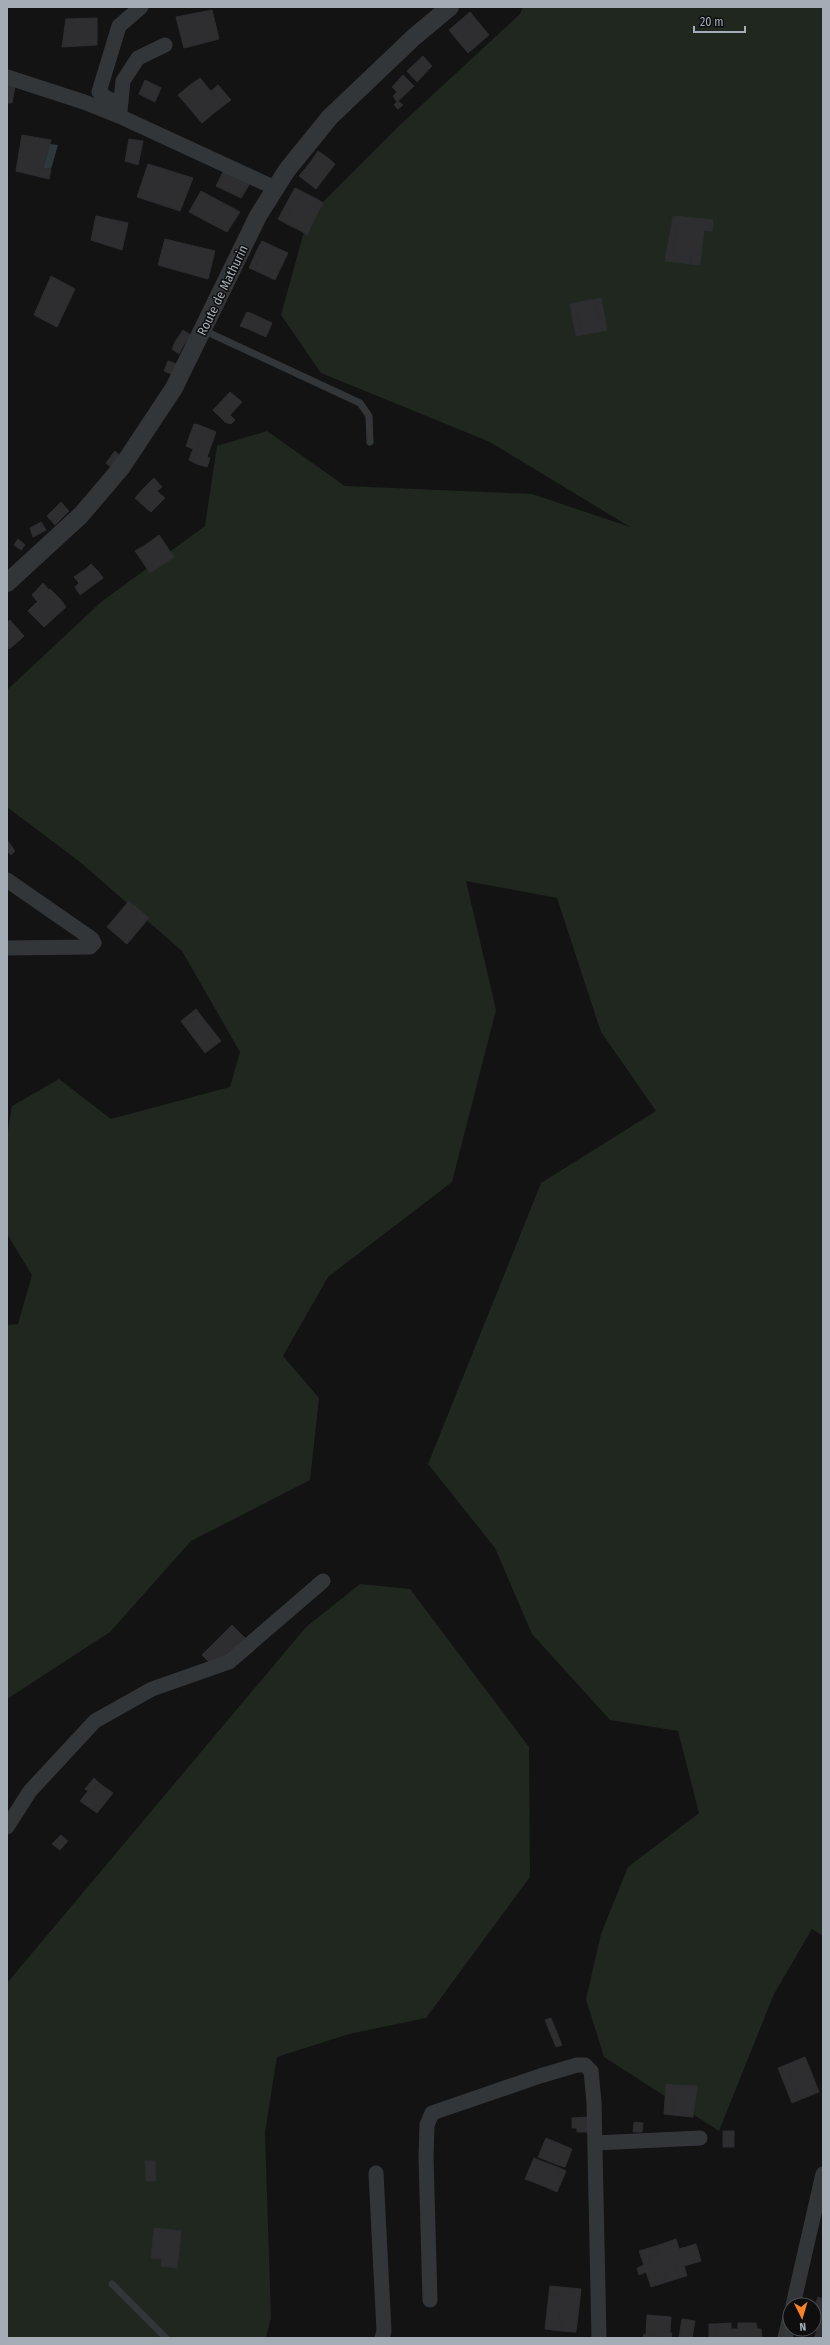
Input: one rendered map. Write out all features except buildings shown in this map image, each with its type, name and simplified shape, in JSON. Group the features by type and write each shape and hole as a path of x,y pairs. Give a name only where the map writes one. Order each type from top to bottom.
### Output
{"street":[{"path":"142,7 119,26 99,92 120,109 275,188"},
{"name":"Route de Mathurin","path":"7,583 81,515 121,468 174,388 258,216 275,188 330,117 414,37 450,7"},
{"path":"120,109 123,80 138,58 165,45"},
{"path":"7,77 84,102 120,109"},
{"path":"7,880 92,939 94,943 90,947 7,948"},
{"path":"7,1827 30,1791 95,1722 152,1689 229,1662 322,1581"},
{"path":"430,2300 426,2214 427,2125 432,2113 540,2076 577,2065 585,2065 592,2071 599,2338"},
{"path":"595,2143 700,2138"},
{"path":"376,2173 384,2331 382,2338"},
{"path":"795,2297 823,2174"}],"lane":[{"path":"203,330 360,403 369,416 370,442"},
{"path":"112,2284 166,2338"}],"shaded area":[{"path":"523,7 823,7 823,1936 812,1929 774,1994 719,2131 604,2057 586,1999 601,1934 628,1867 699,1813 678,1731 610,1720 532,1634 495,1548 428,1464 541,1183 656,1111 601,1032 557,898 466,881 496,1010 452,1182 328,1277 283,1356 319,1398 310,1480 191,1541 110,1632 7,1699 7,1325 18,1324 32,1275 7,1234 7,1137 12,1106 59,1079 111,1119 230,1087 240,1052 182,951 80,862 7,807 7,690 101,602 205,526 217,446 267,431 345,486 532,494 630,527 490,442 321,373 281,315 308,217 400,125 520,14"},
{"path":"50,144 58,145 51,169 43,168"},
{"path":"360,1584 410,1589 529,1747 530,1877 426,2018 349,2034 277,2057 265,2132 271,2318 266,2338 7,2338 7,1983 306,1627"}]}
